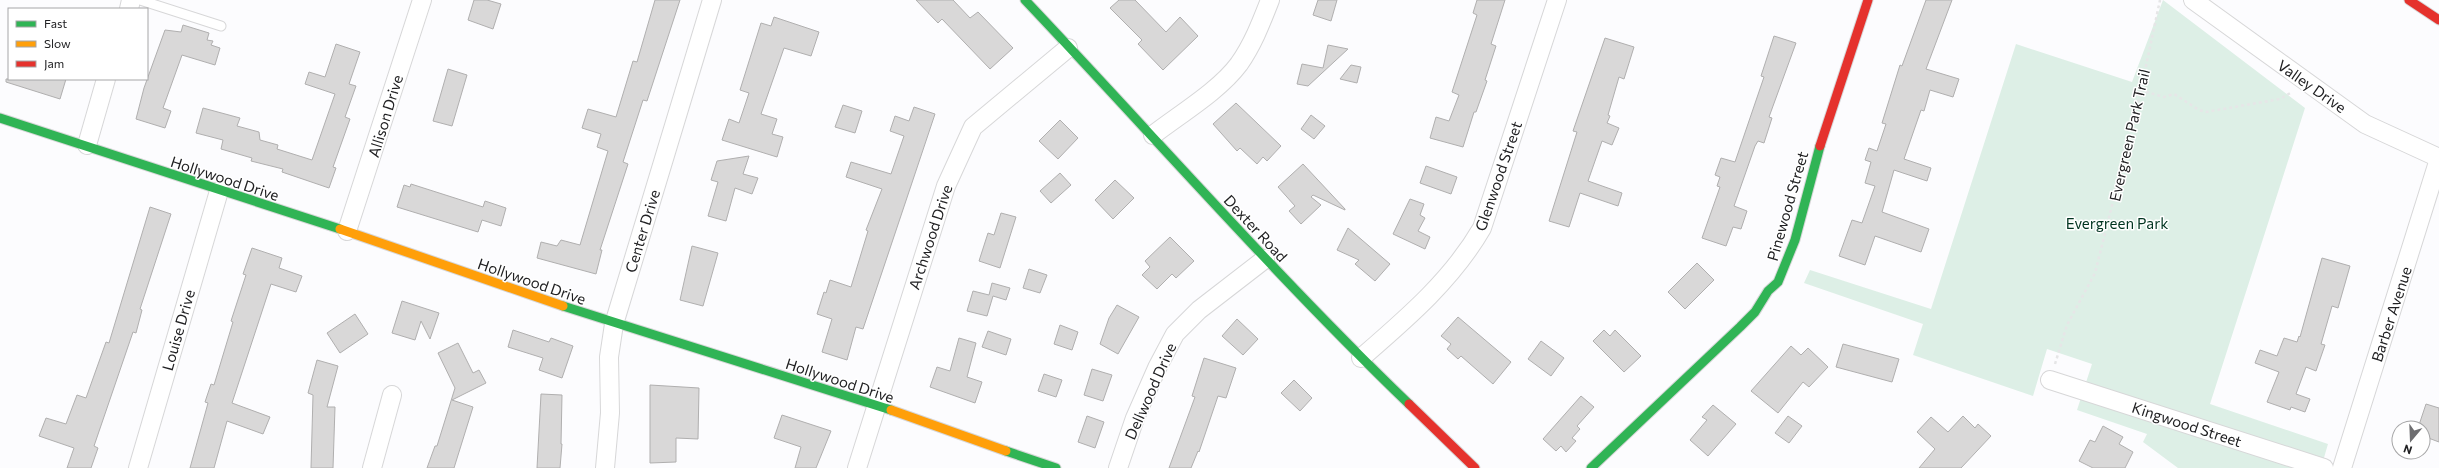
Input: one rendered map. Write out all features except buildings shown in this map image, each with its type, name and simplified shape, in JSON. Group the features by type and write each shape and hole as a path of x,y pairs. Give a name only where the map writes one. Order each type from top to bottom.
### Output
{"main road":[{"name":"Dexter Road","path":"1025,0 1068,48 1153,135 1265,259 1361,358 1474,468"},
{"name":"Pinewood Street","path":"1591,468 1740,327 1755,312 1768,291 1778,282 1795,240 1815,162 1868,0"},
{"path":"2409,0 2439,20"},
{"name":"Hollywood Drive","path":"0,118 219,191 347,231 614,324 876,406 1056,468"}],"street":[{"name":"Allison Drive","path":"347,231 422,0"},
{"name":"Center Drive","path":"605,468 610,413 609,357 614,324 712,0"},
{"path":"1153,135 1216,87 1238,65 1257,35 1270,0"},
{"name":"Glenwood Street","path":"1361,358 1415,311 1468,253 1482,228 1557,0"},
{"name":"Valley Drive","path":"2193,0 2365,124 2439,159"},
{"name":"Archwood Drive","path":"857,468 946,186 973,128 1068,48"},
{"path":"87,146 106,80"},
{"name":"Barber Avenue","path":"2342,468 2439,159"},
{"name":"Louise Drive","path":"138,468 219,191"},
{"name":"Dellwood Drive","path":"1118,468 1135,418 1157,368 1175,334 1199,310 1265,259"},
{"name":"Kingwood Street","path":"2050,380 2324,468"},
{"path":"372,468 392,395"}],"lane":[{"path":"140,0 221,26"}],"path":[{"name":"Evergreen Park Trail","path":"2050,380 2067,325 2095,273 2140,90 2160,0"},
{"path":"2140,90 2164,97 2174,94 2180,96 2190,105 2206,112 2280,99 2306,82"}],"green space":[{"name":"Evergreen Park","path":"2163,0 2305,108 2210,404 2328,444 2321,468 2178,468 2143,442 2147,434 2077,410 2092,364 2047,349 2033,396 1913,355 1923,324 1804,283 1810,270 1931,309 2016,44 2132,82"}],"traffic: fast":[{"path":"1025,0 1262,255 1409,404"},
{"path":"0,118 340,229"},
{"path":"1591,468 1740,327 1755,312 1768,291 1778,282 1795,240 1820,146"},
{"path":"563,306 891,410"},
{"path":"1006,451 1056,468"}],"traffic: slow":[{"path":"340,229 563,306"},
{"path":"891,410 1006,451"}],"traffic: jam":[{"path":"1820,146 1868,0"},
{"path":"2409,0 2439,20"},
{"path":"1409,404 1475,468"}]}
